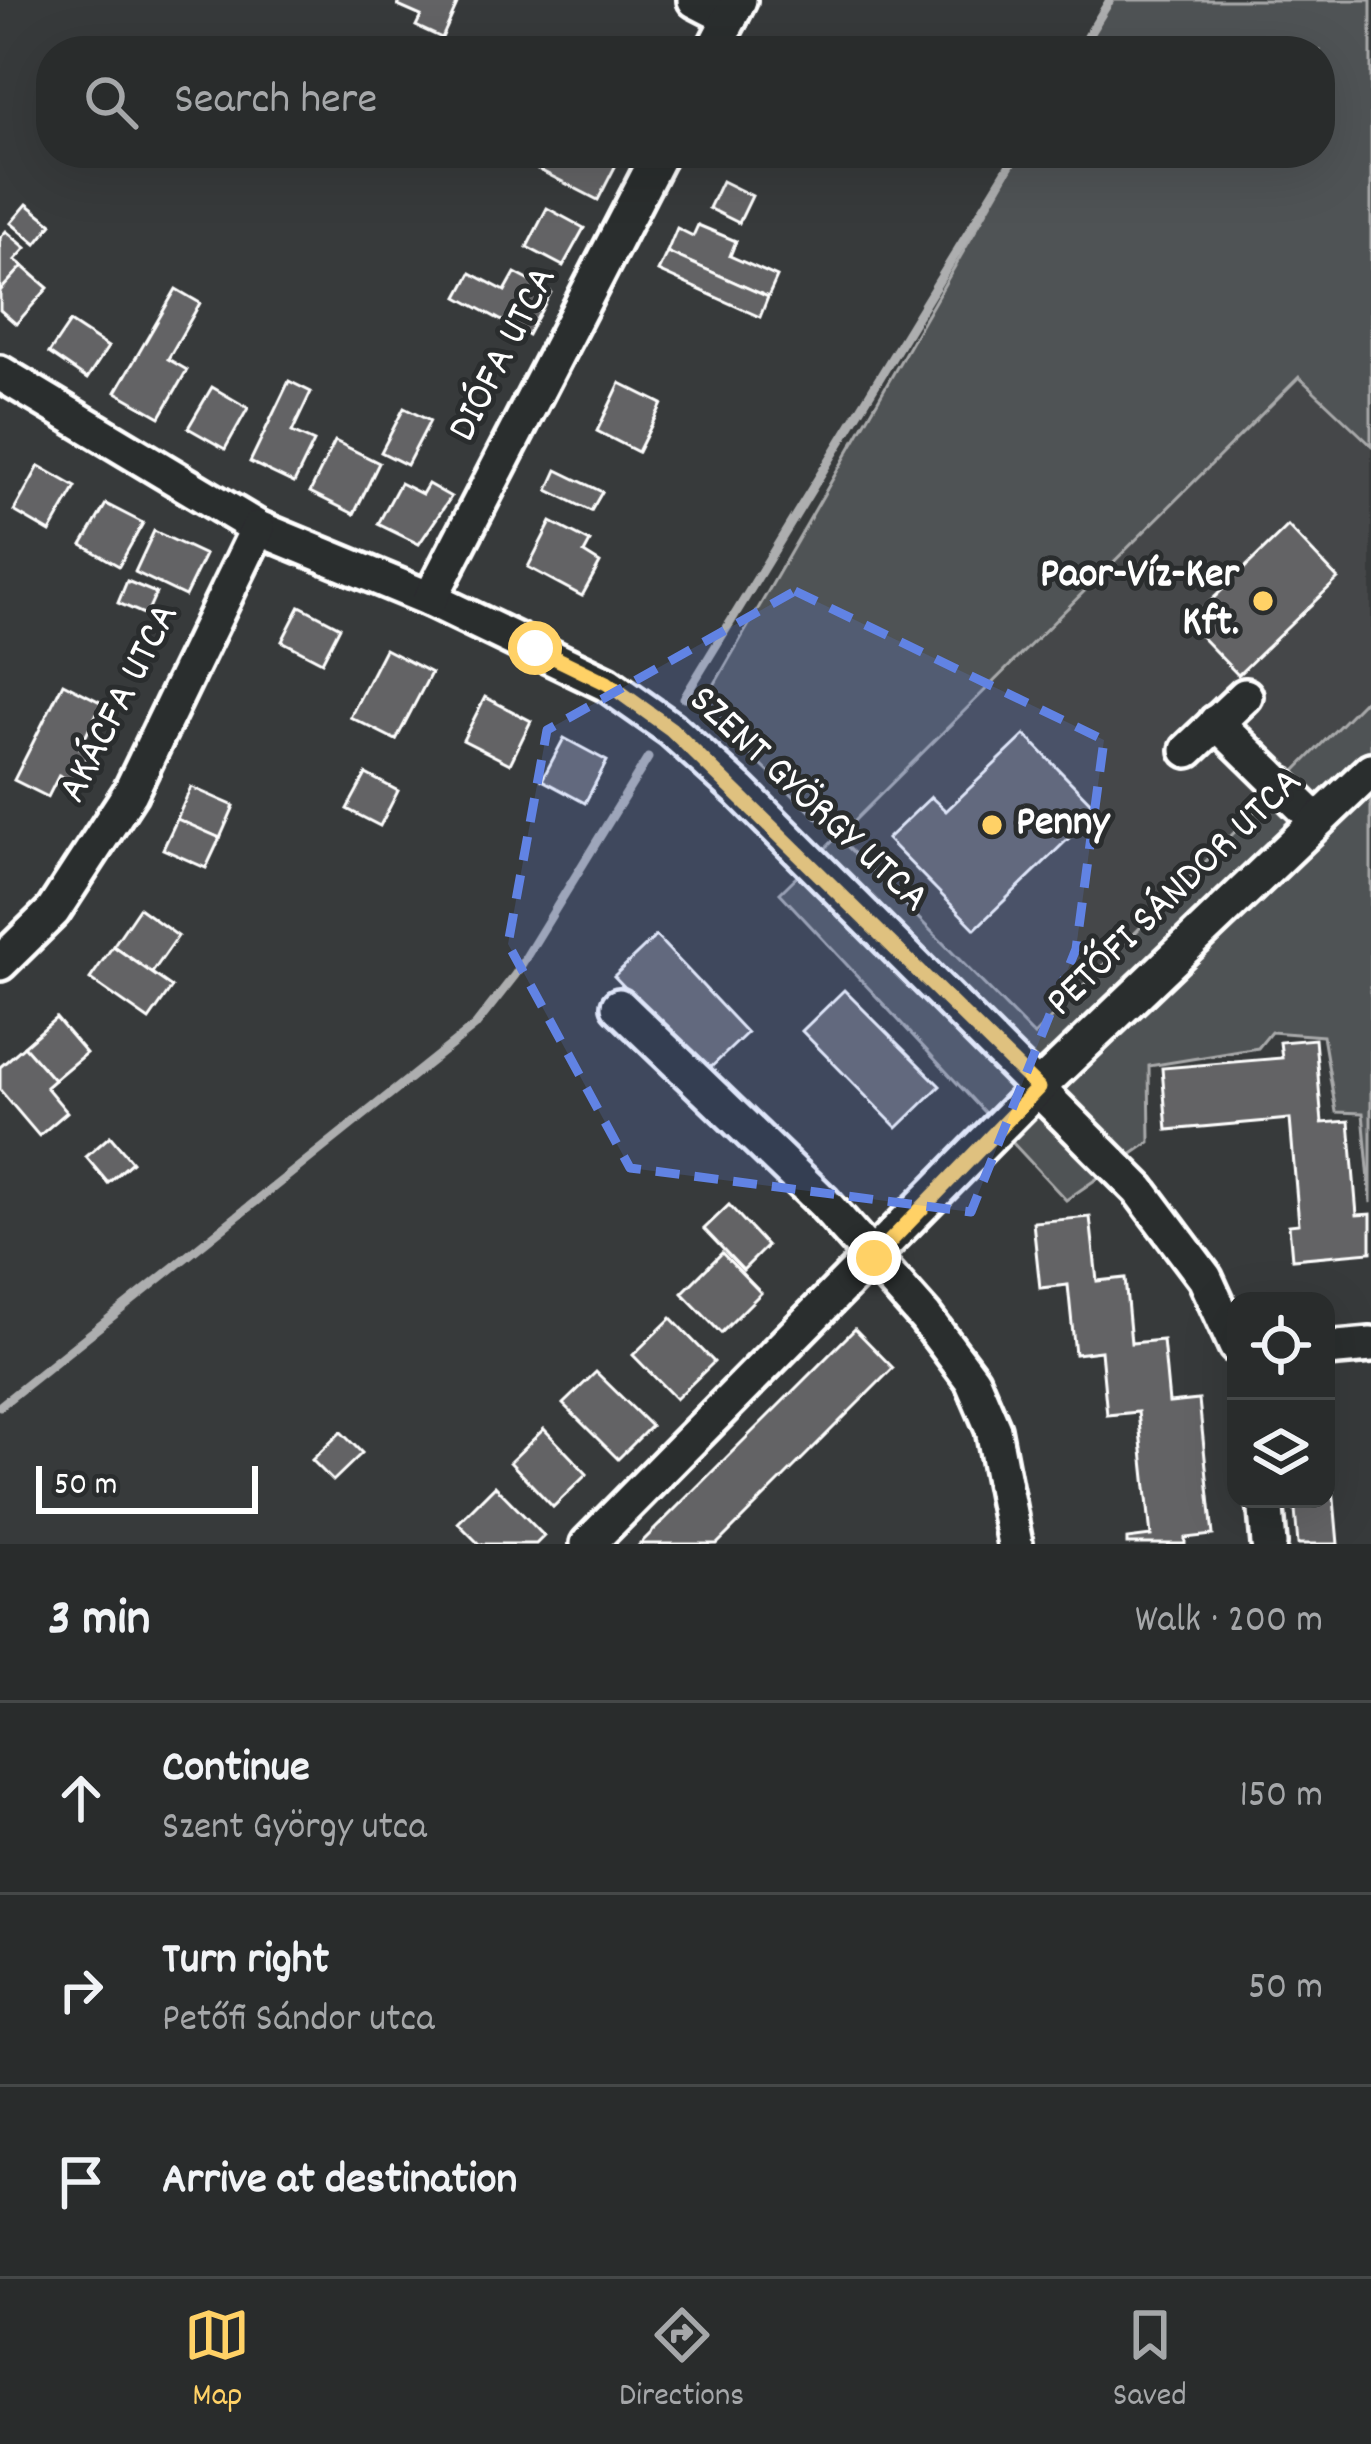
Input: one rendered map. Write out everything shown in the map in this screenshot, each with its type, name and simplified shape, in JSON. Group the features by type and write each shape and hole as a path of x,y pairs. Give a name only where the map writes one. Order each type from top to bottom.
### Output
{"street":[{"path":"695,0 734,9 720,36"},
{"name":"DIÓFA UTCA","path":"430,598 652,168"},
{"name":"SZENT GYÖRGY UTCA","path":"0,373 258,528 430,598 607,683 671,729 1038,1088 1176,1233 1205,1278 1227,1326"},
{"name":"AKÁCFA UTCA","path":"0,963 53,911 111,826 258,528"},
{"path":"1188,750 1246,696"},
{"path":"1216,722 1317,821"},
{"name":"PETŐFI SÁNDOR UTCA","path":"588,1544 1038,1088 1371,770"},
{"path":"619,1006 823,1202 972,1380 993,1429 1015,1544"},
{"path":"1335,1347 1371,1345"},
{"path":"1266,1508 1269,1544"}],"highlighted area":[{"path":"795,591 1104,740 1076,949 971,1212 630,1168 508,944 547,730"}],"shaded area":[{"path":"1108,0 1371,0 1371,445 1299,377 838,837 1034,1035 1371,694 1371,1203 1363,1113 1336,1112 1323,1036 1271,1032 1258,1048 1149,1066 1150,1142 1066,1200 780,893 837,837 701,708 1011,168 1335,168 1335,36 1088,36"},
{"path":"1300,377 1371,445 1371,694 1034,1036 837,837"}],"building":[{"path":"401,0 459,0 443,36 416,26 421,16 398,6"},
{"path":"536,168 614,168 598,200"},
{"path":"722,181 752,196 739,223 709,208"},
{"path":"27,204 52,224 36,244 11,223"},
{"path":"547,208 584,228 563,266 527,247"},
{"path":"698,225 736,241 730,256 777,277 768,297 667,252 677,228 693,236"},
{"path":"6,231 26,248 15,260 23,266 0,291 0,238"},
{"path":"667,252 768,297 760,317 658,271"},
{"path":"23,266 48,288 16,324 0,310 0,291"},
{"path":"471,273 505,291 515,273 551,292 528,335 458,297"},
{"path":"176,289 200,303 168,359 187,370 160,417 116,392"},
{"path":"70,322 108,347 87,379 49,353"},
{"path":"289,381 311,392 292,432 314,442 294,483 250,462"},
{"path":"620,383 662,404 638,452 597,431"},
{"path":"212,387 248,408 225,449 188,428"},
{"path":"404,408 430,421 407,465 381,452"},
{"path":"335,441 379,463 354,514 310,492"},
{"path":"39,466 76,487 50,532 14,511"},
{"path":"557,470 602,492 591,511 548,490"},
{"path":"400,483 422,494 428,484 451,497 419,544 378,524"},
{"path":"106,504 143,523 119,566 82,545"},
{"path":"551,522 590,542 584,553 600,563 582,596 528,567"},
{"name":"Paor-Víz-Ker Kft.","path":"1288,526 1338,579 1238,675 1188,623"},
{"path":"154,531 205,555 185,596 135,572"},
{"path":"127,581 156,593 146,615 118,603"},
{"path":"300,606 340,627 322,662 282,641"},
{"path":"385,649 431,673 396,740 350,717"},
{"path":"63,683 102,703 80,748 89,753 73,783 59,775 48,797 14,780"},
{"path":"485,697 531,721 510,764 463,740"},
{"name":"Penny","path":"1025,735 1098,810 975,929 887,839 931,797 946,811"},
{"path":"564,738 607,761 585,803 542,780"},
{"path":"366,774 398,791 380,826 347,809"},
{"path":"191,787 234,806 220,838 177,819"},
{"path":"177,819 220,838 206,868 163,849"},
{"path":"139,908 178,936 152,973 113,946"},
{"path":"656,936 747,1033 706,1072 614,976"},
{"path":"113,946 172,987 149,1020 90,979"},
{"path":"844,990 940,1086 897,1128 802,1031"},
{"path":"56,1018 86,1053 54,1080 24,1046"},
{"path":"1315,1039 1322,1123 1349,1121 1357,1215 1371,1214 1371,1252 1292,1259 1289,1225 1299,1224 1290,1119 1167,1130 1162,1068 1282,1058 1280,1042"},
{"path":"24,1046 54,1080 46,1087 67,1112 39,1136 0,1090 0,1067"},
{"path":"110,1136 132,1162 108,1183 86,1157"},
{"path":"729,1205 767,1246 743,1270 704,1229"},
{"path":"1090,1217 1097,1281 1125,1278 1131,1343 1163,1340 1169,1403 1199,1400 1213,1535 1185,1538 1185,1544 1127,1544 1127,1539 1151,1536 1138,1412 1107,1415 1101,1351 1075,1354 1068,1285 1040,1288 1033,1222"},
{"path":"722,1253 761,1293 721,1333 682,1293"},
{"path":"671,1318 714,1362 676,1399 633,1355"},
{"path":"855,1329 893,1368 717,1544 640,1544"},
{"path":"596,1372 651,1426 618,1459 563,1404"},
{"path":"544,1429 587,1474 553,1507 510,1462"},
{"path":"341,1432 362,1453 333,1481 312,1460"},
{"path":"495,1486 544,1536 536,1544 479,1544 458,1523"},
{"path":"1295,1508 1335,1508 1338,1544 1298,1544"}],"waterway":[{"path":"1088,36 1110,0"},
{"path":"684,698 1008,168"},
{"path":"0,1406 475,1026 515,975 648,758"}],"place":[{"name":"Paor-Víz-Ker Kft.","path":"1263,601"},
{"name":"Penny","path":"992,825"}],"route":[{"path":"535,648 607,683 671,729 740,791 1038,1088 874,1258"}]}
